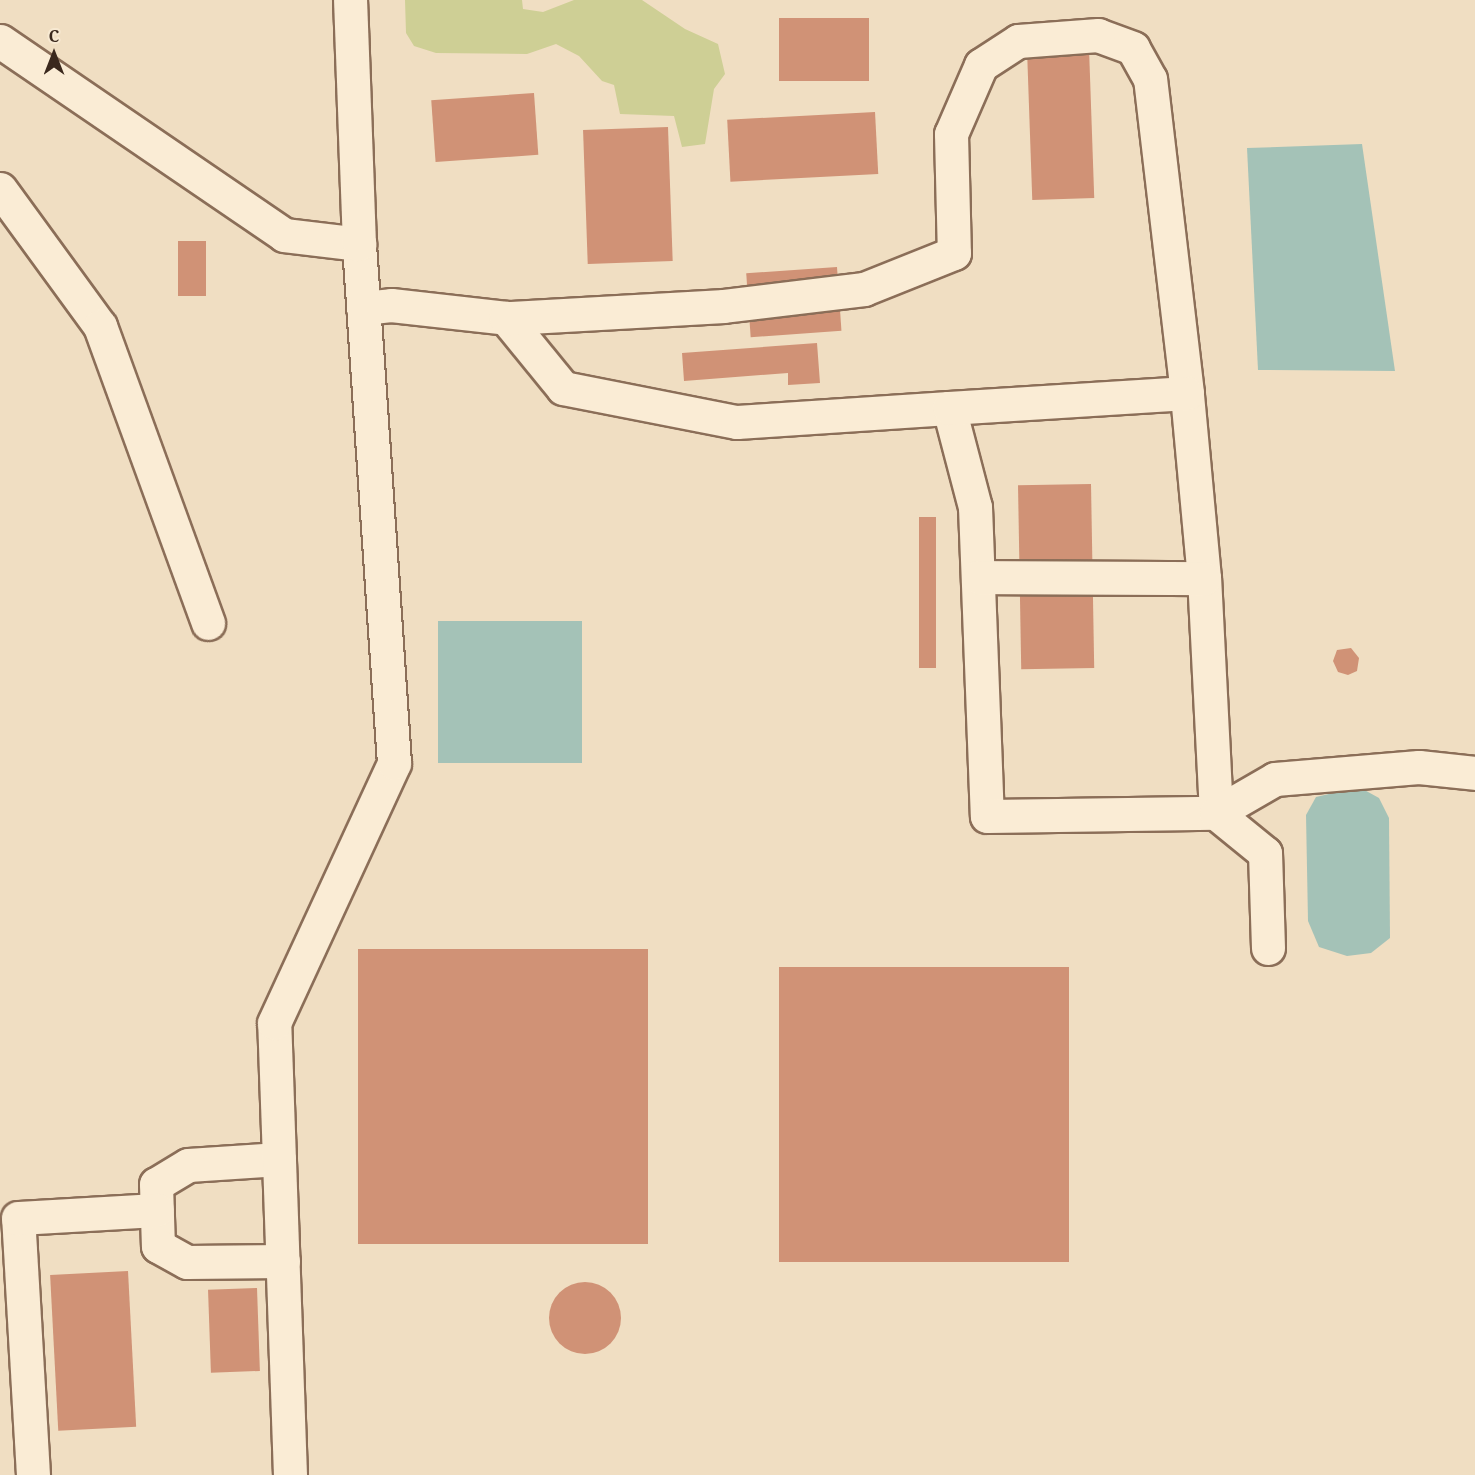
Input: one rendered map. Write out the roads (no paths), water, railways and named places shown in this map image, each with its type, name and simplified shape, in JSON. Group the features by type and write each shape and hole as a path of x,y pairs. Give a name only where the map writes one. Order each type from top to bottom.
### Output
{"lane":[{"path":"290,1475 274,1023 394,763 358,244 350,0"},
{"path":"363,308 391,305 506,318 724,306 864,289 954,253 951,134 981,65 1018,41 1098,35 1133,48 1150,79 1188,393 1204,578 1216,813 1265,853 1268,948"},
{"path":"0,41 284,236 358,244"},
{"path":"0,189 100,326 208,623"},
{"path":"506,318 563,388 737,422 1188,393"},
{"path":"949,408 975,507 987,816 1216,813 1275,779 1419,767 1475,773"},
{"path":"978,577 1204,578"},
{"path":"279,1159 188,1165 156,1184 158,1246 187,1262 283,1261"},
{"path":"33,1475 18,1218 157,1210"}],"water":[{"path":"1362,144 1395,371 1258,370 1247,148"},
{"path":"438,621 582,621 582,763 438,763"},
{"path":"1359,787 1379,798 1389,818 1390,938 1371,953 1347,956 1319,947 1308,921 1306,815 1316,797"}]}
